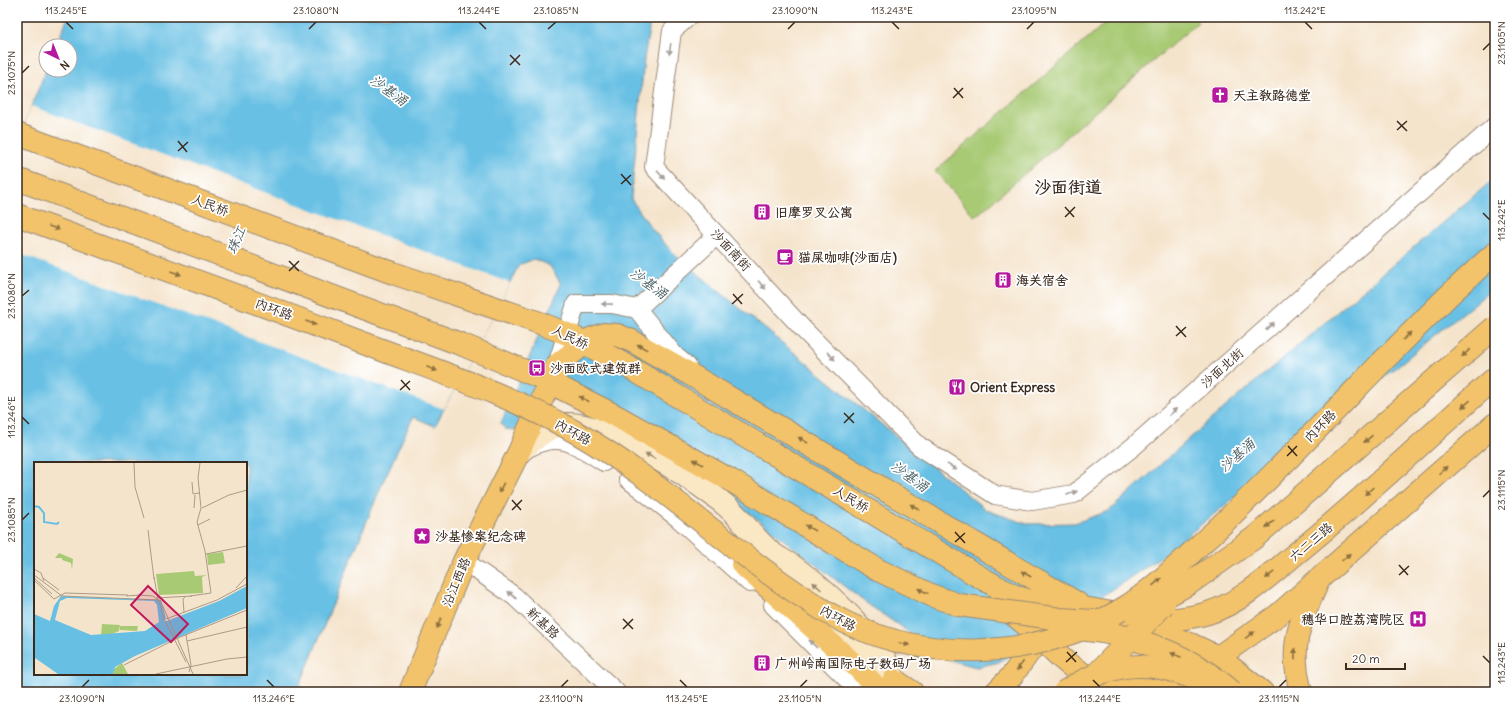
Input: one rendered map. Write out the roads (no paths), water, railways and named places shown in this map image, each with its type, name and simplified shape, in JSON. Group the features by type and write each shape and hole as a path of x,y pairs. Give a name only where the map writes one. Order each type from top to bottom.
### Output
{"main road":[{"name":"人民桥","path":"17,134 393,273 540,323 572,336 632,369 1014,596 1056,599 1089,609"},
{"name":"人民桥","path":"17,149 415,294 517,326 581,352 901,542 1006,609 1040,637 1068,663 1089,677 1123,689"},
{"path":"17,179 449,340 553,373 618,417 732,481 878,570 933,596 1014,622 1095,631 1134,641 1182,657 1212,675 1232,692"},
{"name":"内环路","path":"17,215 322,327 471,384 516,403 576,433 627,465 777,580 804,598 854,627 901,643 944,650 991,649 1028,645 1076,632 1129,604 1146,592 1255,493 1380,364 1448,296 1495,253"},
{"path":"959,605 1060,619 1091,621 1120,616 1158,601 1208,571 1254,538 1495,327"},
{"path":"553,373 590,339 604,334 617,335 632,341 706,383 1056,599"},
{"path":"1079,692 1202,565 1380,364"},
{"name":"沿江西路","path":"410,692 464,561 540,408 553,373"},
{"name":"六二三路","path":"1089,609 1135,618 1157,620 1186,618 1209,613 1229,604 1251,589 1342,515 1495,378"},
{"path":"518,454 539,435 554,426 567,424 579,425 609,434 670,468 716,497 771,552 788,580 820,618 892,688"},
{"path":"1161,692 1218,657 1278,615 1317,583 1495,424"},
{"path":"661,491 850,661 892,688 912,692"},
{"path":"1342,515 1364,540"},
{"path":"1301,692 1294,663 1294,648 1297,634 1317,583"},
{"path":"1089,609 1190,644 1218,657 1262,692"},
{"path":"1089,609 1123,636 1137,654 1139,661 1136,674 1123,689"},
{"path":"996,692 1011,677 1040,637"},
{"path":"1123,689 1145,683 1182,678 1218,657"},
{"path":"1064,692 1078,683 1109,671 1127,666 1146,665 1181,672 1221,692"}],"street":[{"name":"沙面南街","path":"688,17 672,30 654,167 713,239 919,446"},
{"name":"沙面北街","path":"919,446 996,495 1032,501 1074,494 1134,446 1495,126"},
{"path":"637,309 713,239"},
{"path":"553,373 576,304 612,304 637,309 674,356 706,383"},
{"path":"518,454 539,443 555,439 575,445 610,466 678,518 726,560 860,692"},
{"name":"新基路","path":"464,561 514,596 616,692"}],"water":[{"path":"68,17 651,17 644,59 631,199 652,229 675,255 986,510 1027,524 1075,523 1109,511 1208,422 1495,178 1495,287 1166,553 1112,590 999,662 977,667 949,660 862,600 705,479 573,402 556,398 533,404 515,430 505,429 501,423 561,284 550,266 534,259 519,265 435,426 413,417 382,484 297,692 17,692 17,141 43,78 78,78 78,38 59,38"}],"place":[{"name":"天主教路德堂","path":"1220,95"},
{"name":"旧摩罗叉公寓","path":"762,212"},
{"name":"猫屎咖啡(沙面店)","path":"785,257"},
{"name":"海关宿舍","path":"1003,280"},
{"name":"沙面欧式建筑群","path":"537,368"},
{"name":"Orient Express","path":"957,387"},
{"name":"沙基惨案纪念碑","path":"422,536"},
{"name":"穗华口腔荔湾院区","path":"1418,619"},
{"name":"广州岭南国际电子数码广场","path":"762,663"}],"district":[{"name":"沙面街道","path":"1068,187"}],"water label":[{"name":"沙基涌","path":"389,90"},
{"name":"珠江","path":"236,240"},
{"name":"沙基涌","path":"649,283"},
{"name":"沙基涌","path":"1237,455"},
{"name":"沙基涌","path":"910,476"}]}
